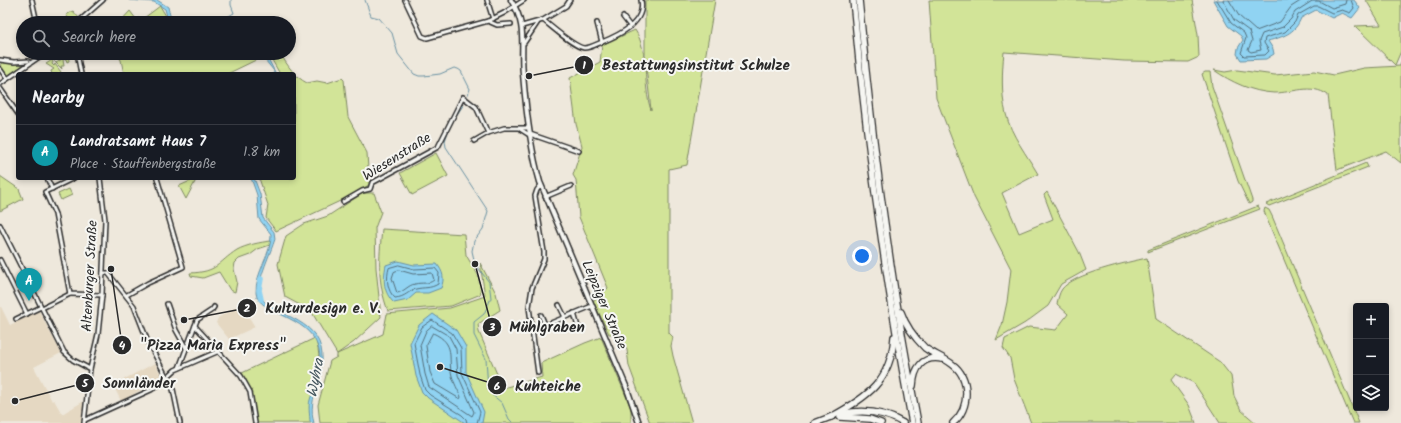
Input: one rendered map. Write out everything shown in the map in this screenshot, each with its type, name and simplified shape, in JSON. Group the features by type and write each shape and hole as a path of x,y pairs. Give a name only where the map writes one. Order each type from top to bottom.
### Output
{"highway":[{"path":"853,0 872,171 895,329 912,423"},
{"path":"859,0 876,162 912,395 918,423"},
{"path":"896,295 902,315 911,334 927,349 953,365 961,374 966,385 964,409 953,423"},
{"path":"831,417 858,403 874,389 885,374 892,356 895,329"},
{"path":"912,395 914,374 920,364 932,358 947,360"},
{"path":"815,423 855,411 870,411 887,415 901,422"},
{"path":"831,417 851,416 870,419 881,423"}],"street":[{"path":"32,0 35,16"},
{"path":"86,16 103,0"},
{"path":"405,0 422,36 425,38 445,34 488,21 524,0"},
{"path":"487,0 493,19"},
{"name":"Leipziger Straße","path":"512,0 522,26 524,43 522,71 530,135 541,185 626,386 639,423"},
{"path":"522,26 543,20 566,6 570,0"},
{"path":"543,20 576,45 584,48 620,34 630,26 639,16 642,8 641,0"},
{"path":"623,17 630,26"},
{"path":"488,21 497,26 511,24"},
{"path":"524,43 538,22"},
{"path":"597,24 602,42"},
{"path":"0,60 14,62 28,61"},
{"path":"18,72 35,60"},
{"path":"78,60 81,72"},
{"path":"0,69 7,80"},
{"path":"0,84 16,74"},
{"path":"0,88 16,111"},
{"name":"Wiesenstraße","path":"343,202 362,191 370,189 372,183 438,147 463,97 476,107 488,133"},
{"path":"474,141 488,133 504,128 530,128"},
{"path":"520,129 530,135 578,151"},
{"path":"48,180 52,189"},
{"path":"70,180 45,192 57,224 70,294"},
{"name":"Altenburger Straße","path":"85,422 90,369 98,334 102,296 105,220 100,180"},
{"path":"127,295 148,282 183,267 158,180"},
{"path":"538,373 529,307 532,288 544,255 535,196 541,185"},
{"path":"545,197 571,186"},
{"path":"0,225 2,232 66,354 72,360 90,369"},
{"path":"0,260 27,314"},
{"path":"103,273 108,274 127,295 134,306 148,342 173,389 180,423"},
{"path":"16,319 70,294 102,296"},
{"path":"167,304 176,330 186,348"},
{"path":"559,305 565,317"},
{"path":"179,368 197,320 212,310 214,306"},
{"path":"541,330 565,317 592,306"},
{"path":"574,313 578,327 583,329"},
{"path":"541,315 546,327"},
{"path":"195,326 216,347 241,376 248,387 252,401 255,423"},
{"path":"85,422 151,390 179,368 219,351"}],"shaded area":[{"path":"241,304 255,327 229,339 216,323 218,318"},
{"path":"0,305 10,325 39,311 61,353 34,367 52,401 54,400 62,414 84,401 81,423 0,423"},
{"path":"155,363 162,377 161,379 121,401 113,385"}],"green space":[{"path":"645,0 715,0 687,165 669,169 669,333 673,337 671,346 673,356 692,423 650,423 629,366 627,350 619,334 609,334 593,301 608,288 579,217 576,180 573,175 582,146 576,124 570,78 600,62 602,45 635,30 643,49 648,100 651,110 645,58"},
{"path":"929,0 1192,0 1198,35 1199,57 1188,62 1124,61 1004,52 1002,83 1003,99 1008,122 1015,137 1038,174 1002,193 1019,233 1053,219 1044,195 1047,192 1079,252 1086,270 1061,284 1048,306 1025,323 996,340 1002,325 1007,302 1011,269 974,197 936,98"},
{"path":"1366,0 1401,0 1401,51 1395,65 1355,26 1381,25"},
{"path":"160,6 166,16 147,16"},
{"path":"73,11 77,16 67,16 66,15"},
{"path":"130,11 134,16 125,16"},
{"path":"52,60 52,64 54,66 55,64 61,72 51,72 54,69 46,64"},
{"path":"60,60 63,60 64,66 61,66 62,69 56,63"},
{"path":"121,60 256,60 231,72 124,72"},
{"path":"272,60 284,60 293,72 279,72"},
{"path":"3,61 24,65 7,76 0,65"},
{"path":"1401,62 1401,163 1386,151 1337,170 1328,95 1322,91 1308,89 1281,93 1258,91 1227,79 1214,70 1225,72 1237,70 1275,75 1314,71 1334,75 1364,68 1400,66"},
{"path":"1205,72 1210,72 1212,86 1252,200 1249,204 1238,181 1202,74"},
{"path":"296,75 307,83 317,81 327,83 342,78 344,80 348,117 367,153 369,185 338,202 276,231 266,218 268,205 260,180 296,180"},
{"path":"436,153 448,176 412,195 400,173"},
{"path":"1366,163 1368,167 1269,206 1266,204"},
{"path":"0,176 19,189 23,199 0,211"},
{"path":"193,180 195,180 186,199 179,186"},
{"path":"69,189 72,195 61,200 58,194"},
{"path":"363,193 374,193 381,212 375,228 376,268 381,317 354,342 337,354 311,311 285,297 278,264 286,236 304,224 328,216"},
{"path":"1258,206 1260,209 1148,252 1148,250"},
{"path":"1265,208 1269,210 1272,216 1359,423 1353,423 1264,211"},
{"path":"382,229 464,234 466,255 478,275 481,294 451,306 388,311 380,280"},
{"path":"271,241 270,245 258,249 250,255 239,259 235,263 234,269 237,282 235,292 230,290 219,272 203,278 191,276 190,273 212,269 241,248"},
{"path":"1147,258 1156,319 1220,362 1231,376 1234,396 1241,410 1256,423 1220,423 1194,383 1176,374 1171,380 1189,405 1196,423 1031,423 1014,379 1010,358 1003,348 1005,339 1029,327 1056,330 1068,314 1057,304 1062,289 1068,284 1077,278 1102,269"},
{"path":"480,263 496,293 500,310 478,324 479,332 503,388 542,377 541,363 601,337 631,408 631,423 320,423 318,405 330,361 337,357 337,354 383,334 387,314 450,308 485,296"},
{"path":"315,338 319,360 312,401 311,423 256,423 254,402 242,373"}],"water":[{"path":"129,0 157,0 168,7 170,16 167,16 165,9 154,2"},
{"path":"1213,0 1354,0 1360,8 1352,18 1342,13 1332,18 1316,10 1301,18 1295,28 1288,34 1268,41 1274,54 1266,59 1241,60 1237,54 1238,48 1243,40 1241,36 1228,26"},
{"path":"265,60 269,60 275,72"},
{"path":"252,180 255,180 260,194 263,218 274,232 275,239 259,286 262,299 268,305 308,328 316,337 321,348 321,367 314,395 312,413 314,423 310,422 309,405 319,367 320,354 318,347 313,336 304,328 295,321 265,306 259,300 256,293 258,278 271,241 271,234 259,219 257,195"},
{"path":"398,261 414,265 437,264 443,275 441,288 428,293 416,293 408,300 394,303 390,299 386,290 384,276 386,265"},
{"path":"433,314 456,330 466,347 466,372 484,412 482,423 465,423 428,398 422,392 416,376 410,343 419,325"}],"waterway":[{"path":"229,16 234,13 231,0"},
{"path":"365,0 371,16 379,18 392,33 398,54 414,74 424,76 440,74 454,68 458,69 461,71 470,89 467,97"},
{"path":"452,122 466,101"},
{"path":"449,129 445,141 446,147 488,211 483,229 474,241 472,251 475,264 489,282 491,298 484,314 474,322 474,335 486,359 488,388 491,394 502,403 509,419 513,423"},
{"name":"Wyhra","path":"261,279 259,290 261,299"}],"place":[{"name":"Bestattungsinstitut Schulze","path":"529,76"},
{"name":"Mühlgraben","path":"475,264"},
{"name":"\"Pizza Maria Express\"","path":"111,269"},
{"name":"Landratsamt Haus 7","path":"29,301"},
{"name":"Kulturdesign e. V.","path":"184,320"},
{"name":"Kuhteiche","path":"440,367"},
{"name":"Sonnländer","path":"15,401"}]}
